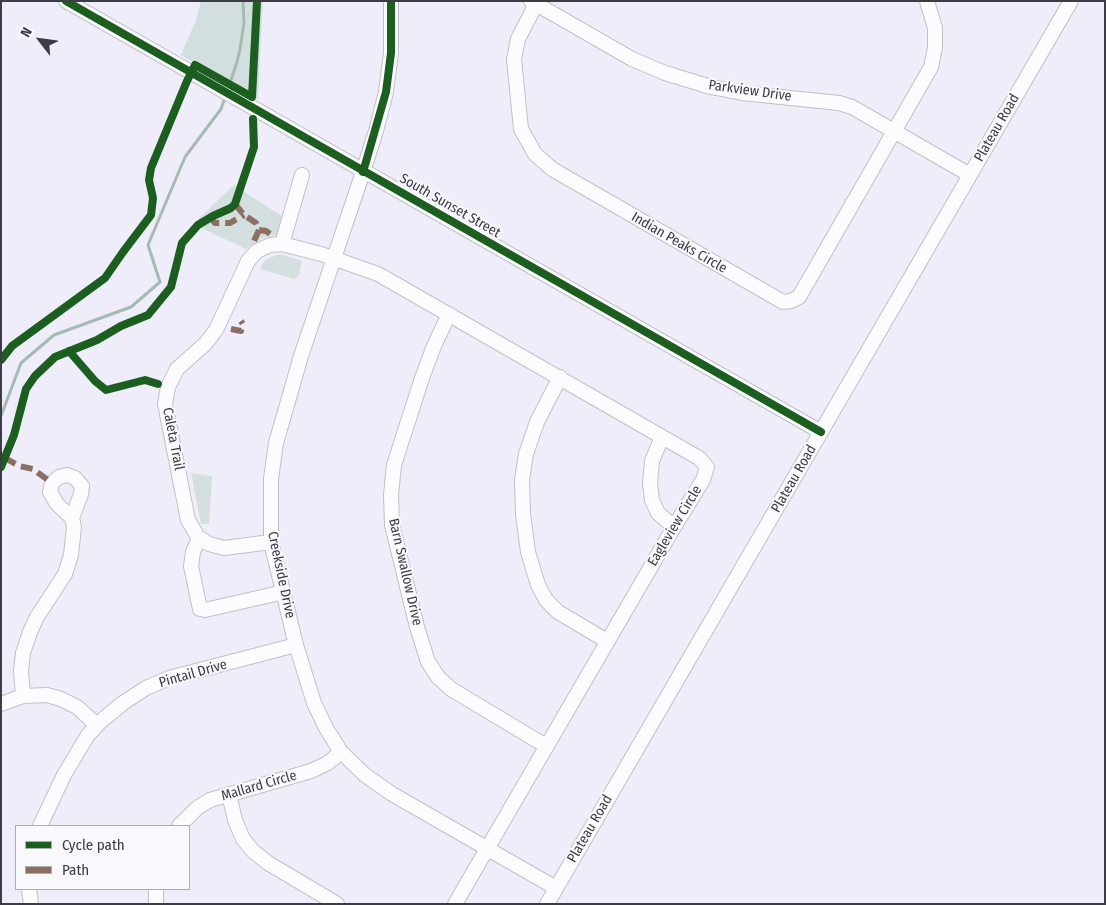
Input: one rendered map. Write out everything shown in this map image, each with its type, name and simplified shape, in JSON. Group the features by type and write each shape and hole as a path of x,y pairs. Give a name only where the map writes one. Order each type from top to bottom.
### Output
{"street":[{"name":"South Sunset Street","path":"66,1 822,432"},
{"name":"Creekside Drive","path":"391,1 391,53 386,92 363,172 300,356 276,443 271,479 271,542 296,645 314,703 326,728 341,752 365,775 392,794 556,888"},
{"name":"Indian Peaks Circle","path":"533,2 518,39 514,59 521,129 535,154 552,169 783,302 799,297 930,66 935,48 935,28 928,1"},
{"name":"Plateau Road","path":"546,904 1071,1"},
{"name":"Parkview Drive","path":"533,2 632,59 665,73 712,87 742,93 839,103 852,107 970,175"},
{"path":"282,244 302,176"},
{"name":"Caleta Trail","path":"199,538 188,520 165,404 166,393 177,369 216,330 248,261 257,251 270,245 282,244 333,257"},
{"name":"Eagleview Circle","path":"333,257 378,274 700,458 707,467 703,480 454,904"},
{"name":"Barn Swallow Drive","path":"449,314 422,378 394,465 391,495 392,525 417,627 428,662 438,677 451,689 546,746"},
{"path":"560,377 537,422 526,454 522,488 528,552 538,586 546,600 558,612 607,641"},
{"path":"662,437 652,461 650,483 652,500 658,513 674,527"},
{"path":"23,696 21,671 23,652 37,617 65,574 71,555 74,528 72,518"},
{"path":"271,542 224,548 209,544 199,538 192,553 191,566 200,609 205,610 284,592"},
{"name":"Pintail Drive","path":"40,825 64,775 88,735 124,703 146,688 169,678 296,645"},
{"path":"1,704 23,696 47,695 77,707 97,725"},
{"name":"Mallard Circle","path":"180,825 197,808 210,800 312,771 328,763 341,752"},
{"path":"229,794 235,820 243,839 253,852 337,904"},
{"path":"29,890 32,904"},
{"path":"156,890 156,904"}],"shaded area":[{"path":"201,1 263,1 258,100 181,55 196,20"},
{"path":"234,185 283,217 277,235 262,238 246,249 193,224"},
{"path":"277,255 302,261 297,277 294,279 260,269 265,260"},
{"path":"191,473 212,476 209,524 201,524"}],"waterway":[{"path":"228,89 240,49 244,23 243,1"},
{"path":"1,416 21,363 54,335 131,307 160,282 148,245 185,157 221,109 226,95"}],"marked path":[{"path":"235,204 244,215 256,223 259,230 254,241"},
{"path":"210,217 215,223 230,223 244,215"},
{"path":"259,230 270,234"},
{"path":"231,329 241,331 243,324 241,321"},
{"path":"5,458 19,466 33,469 52,483"}],"cycle path":[{"path":"66,1 821,432"},
{"path":"1,360 12,346 105,278 151,215 153,198 149,180 151,168 195,65 252,97 257,1"},
{"path":"363,172 386,92 391,53 391,1"},
{"path":"1,467 14,435 26,389 35,376 55,357 97,340 121,326 148,315 171,287 182,243 198,225 231,208 235,204 254,147 253,119"},
{"path":"69,351 95,381 106,390 145,380 158,384"}]}
